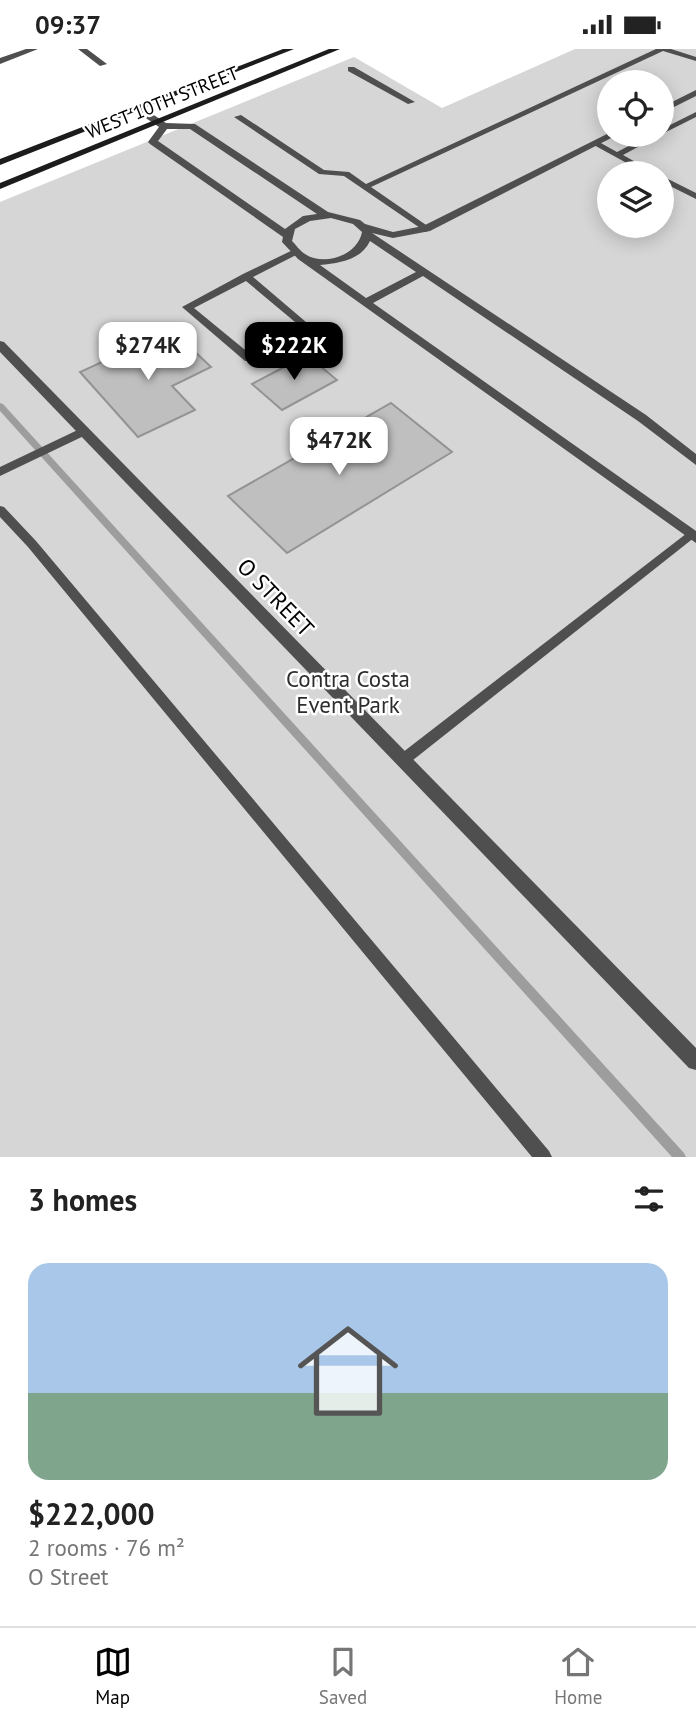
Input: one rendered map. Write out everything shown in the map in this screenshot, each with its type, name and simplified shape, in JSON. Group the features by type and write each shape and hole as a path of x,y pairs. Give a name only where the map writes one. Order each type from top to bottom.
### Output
{"main road":[{"name":"WEST 10TH STREET","path":"0,162 290,49"},
{"name":"WEST 10TH STREET","path":"0,186 162,124 336,49"}],"street":[{"path":"0,61 34,49"},
{"path":"674,104 696,93"},
{"path":"137,108 162,124 192,126 325,215"},
{"path":"162,124 153,142 287,235"},
{"path":"365,231 393,235 426,229 596,144"},
{"path":"693,536 297,254 287,242 287,235 298,222 325,215 342,216 642,418 696,461"},
{"path":"297,254 325,262 352,257 366,243 365,231"},
{"path":"365,303 423,272"},
{"name":"O STREET","path":"0,345 696,1061"}],"lane":[{"path":"82,49 103,64"},
{"path":"365,187 662,49 674,50 696,59"},
{"path":"351,69 411,102"},
{"path":"674,126 696,114"},
{"path":"238,117 322,172 346,174 426,229"},
{"path":"596,144 628,161"},
{"path":"617,155 633,147"},
{"path":"674,185 696,196"},
{"path":"246,277 308,328 249,359 187,307 246,277 297,254"},
{"path":"0,472 84,431"},
{"path":"0,510 94,617 542,1157"},
{"path":"403,760 693,536"}],"green space":[{"name":"Contra Costa Event Park","path":"575,49 696,49 696,1157 0,1157 0,202 354,57 442,108"}],"building":[{"path":"172,330 211,367 172,386 195,410 138,437 80,372"},
{"path":"307,355 337,380 282,410 252,384"},
{"path":"391,403 452,452 287,553 228,496"}],"waterway":[{"path":"0,406 680,1157"}]}
